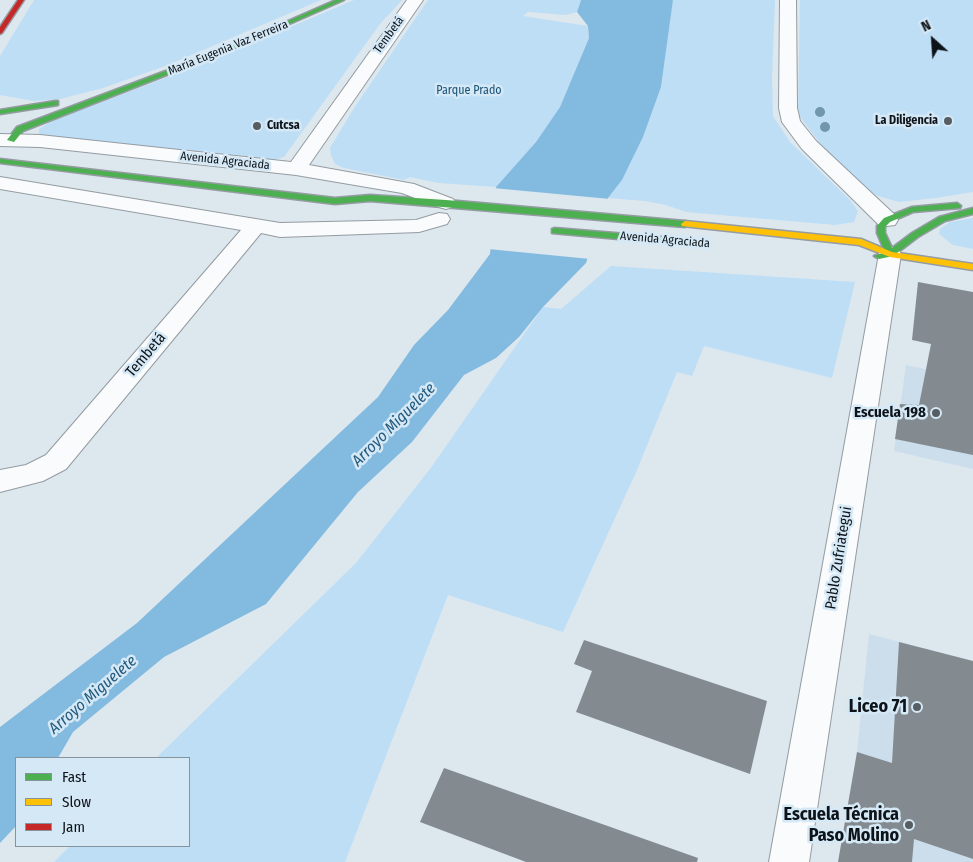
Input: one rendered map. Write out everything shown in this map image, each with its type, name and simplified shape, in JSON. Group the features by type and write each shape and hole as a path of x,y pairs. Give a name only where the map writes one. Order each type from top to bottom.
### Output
{"main road":[{"path":"0,32 21,0"},
{"name":"María Eugenia Vaz Ferreira","path":"8,140 113,93 226,50 342,0"},
{"name":"María Eugenia Vaz Ferreira","path":"1,111 113,93"},
{"name":"María Eugenia Vaz Ferreira","path":"1,111 19,125 8,140"},
{"name":"Avenida Agraciada","path":"0,161 335,201 367,211"},
{"name":"Avenida Agraciada","path":"335,201 370,198 445,214"},
{"path":"877,256 881,226 887,220 912,210 973,206"},
{"path":"877,256 942,219 973,211"},
{"name":"Avenida Agraciada","path":"403,215 445,214 626,218 861,242 877,256 973,267"},
{"name":"Avenida Agraciada","path":"545,230 681,242"}],"street":[{"name":"Tembetá","path":"296,169 415,0"},
{"path":"788,0 788,108 791,122 803,139 887,220"},
{"name":"Avenida Agraciada","path":"8,140 40,141 296,169 407,188 445,214"},
{"name":"Avenida Agraciada","path":"0,183 254,228 280,230 419,226 445,214"},
{"name":"Tembetá","path":"0,481 33,474 56,462 254,228"},
{"name":"Pablo Zufriategui","path":"789,862 877,256"}],"shaded area":[{"name":"Escuela 198","path":"906,365 973,379 973,469 894,451"},
{"path":"869,634 973,661 973,862 838,862 857,752"}],"green space":[{"path":"34,0 321,0 168,65 103,88 60,99 34,101 0,95 0,56"},
{"path":"354,0 402,0 380,24 284,157 273,160 258,159 44,137 39,133 39,129 54,120 210,61"},
{"name":"Parque Prado","path":"428,0 581,0 577,12 566,15 528,12 523,16 588,26 589,38 560,107 536,142 496,187 439,183 410,177 404,180 344,168 335,164 331,155 330,148 354,108"},
{"path":"673,0 775,0 772,78 773,116 790,142 850,200 858,211 854,222 835,225 686,212 666,205 645,201 608,198 622,180 643,137 661,87"},
{"path":"800,0 973,0 973,192 899,202 878,196 864,188 821,145 798,114"},
{"path":"973,218 973,249 953,245 939,234 940,229 950,222"},
{"path":"611,266 855,282 832,378 704,346 692,376 677,372 637,470 563,632 448,595 345,862 54,862 69,847 190,847 190,757 157,757 356,563 430,469 543,307 561,309"}],"water":[{"name":"Arroyo Miguelete","path":"581,0 673,0 661,87 643,137 622,180 608,198 586,263 543,307 519,337 496,358 464,375 412,442 358,492 266,604 164,657 73,732 59,757 15,757 15,827 0,843 0,727 137,623 378,397 414,345 448,310 490,254 496,187 536,142 560,107 589,38 588,26 577,12"}],"pier":[{"path":"493,188 610,199 590,259 488,249"}],"building":[{"path":"918,282 973,292 973,455 895,439 900,404 919,405 931,344 912,340"},
{"path":"584,640 767,701 750,774 576,712 592,671 574,664"},
{"path":"899,642 973,661 973,859 914,839 912,862 838,862 857,752 892,763"},
{"path":"444,768 698,858 697,862 526,862 420,822"}],"traffic: fast":[{"path":"11,140 20,129 226,50 341,0"},
{"path":"0,112 55,103"},
{"path":"0,161 335,201 370,198 685,224"},
{"path":"890,254 881,233 881,226 887,220 912,210 957,206"},
{"path":"879,256 890,254 915,235 942,219 973,211"},
{"path":"555,231 674,241"}],"traffic: slow":[{"path":"685,224 861,242 890,254 973,267"}],"traffic: jam":[{"path":"0,32 21,0"}],"place":[{"name":"La Diligencia","path":"948,121"},
{"name":"Cutcsa","path":"257,126"},
{"name":"Escuela 198","path":"936,413"},
{"name":"Liceo 71","path":"917,707"},
{"name":"Escuela Técnica Paso Molino","path":"909,825"}]}
